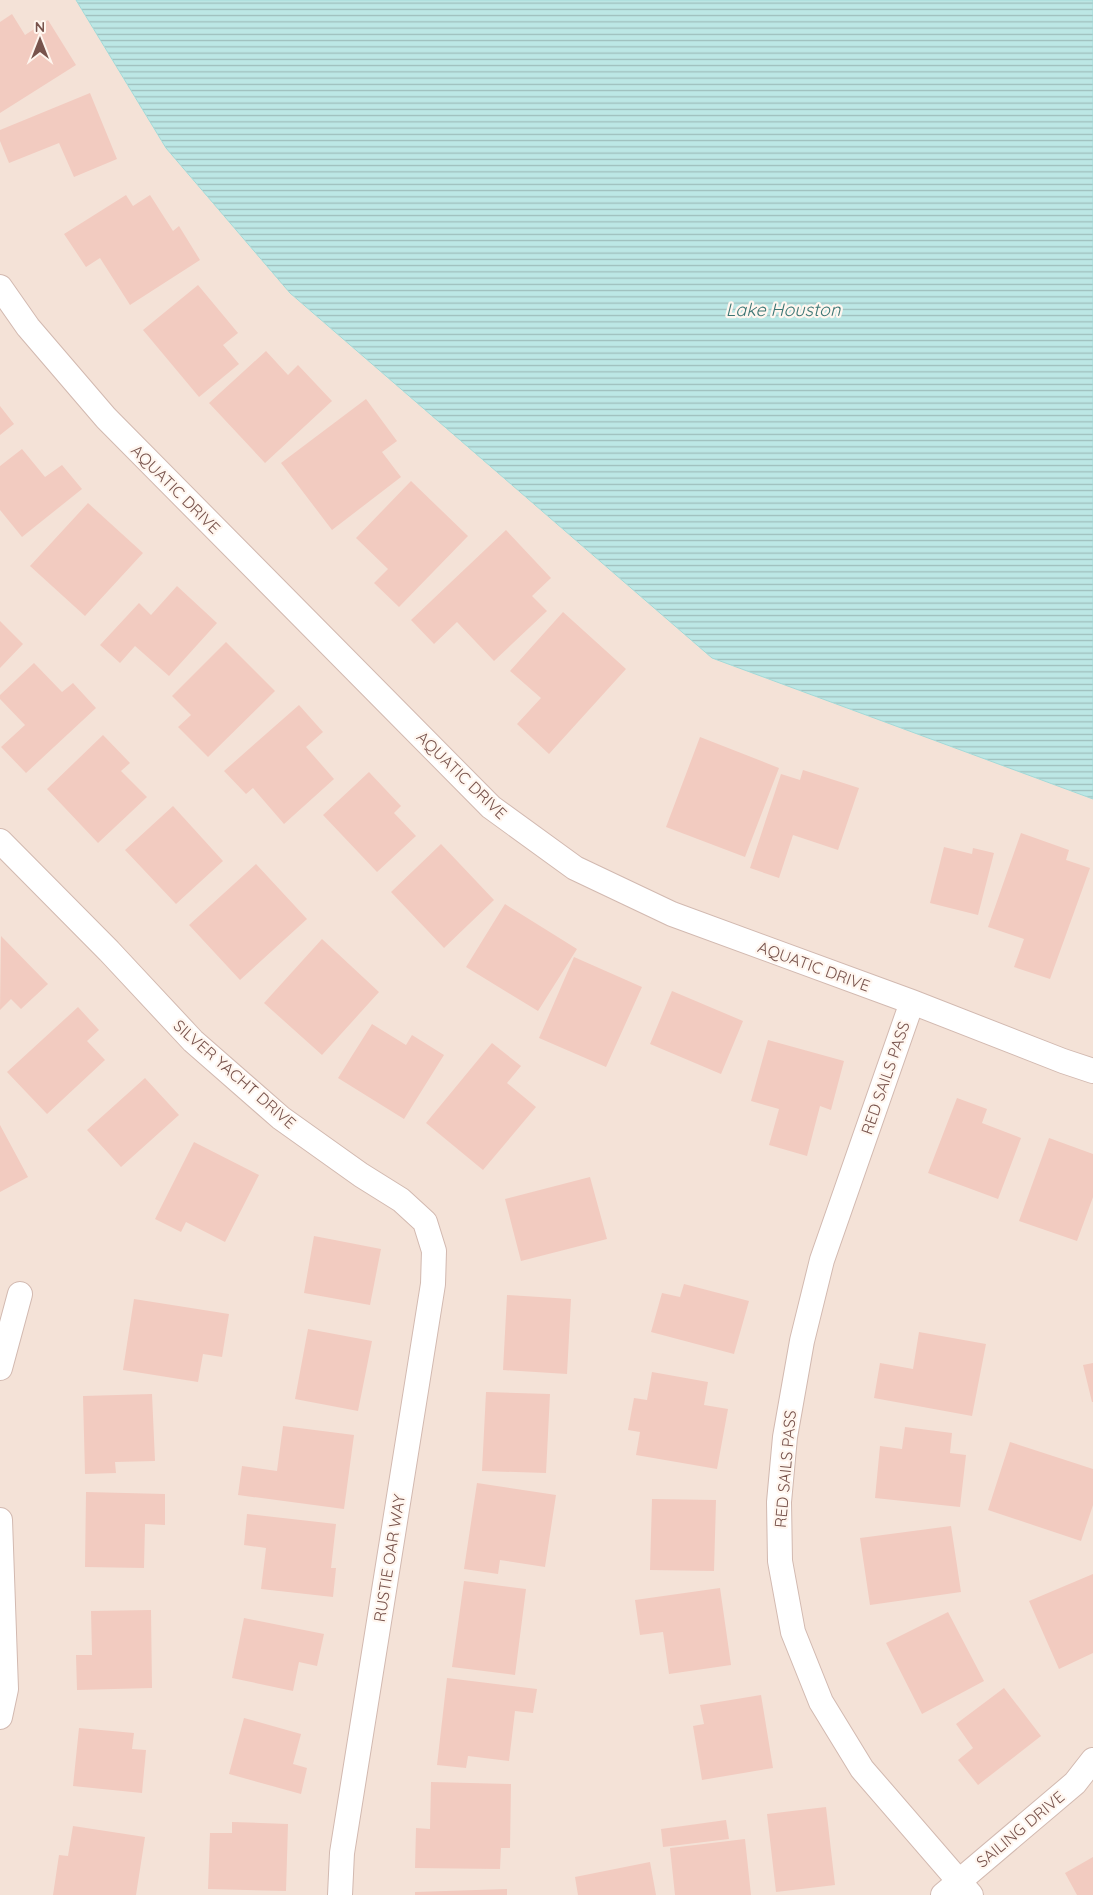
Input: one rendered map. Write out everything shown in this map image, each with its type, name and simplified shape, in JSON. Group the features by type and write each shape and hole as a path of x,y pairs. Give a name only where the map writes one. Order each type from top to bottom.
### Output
{"street":[{"name":"AQUATIC DRIVE","path":"0,287 28,327 106,418 491,807 575,868 672,914 1093,1071"},
{"name":"SILVER YACHT DRIVE","path":"0,841 109,951 193,1041 281,1118 401,1200 425,1222"},
{"name":"RED SAILS PASS","path":"912,1002 822,1260 802,1341 786,1437 779,1502 780,1561 793,1632 821,1702 862,1769 958,1890"},
{"name":"RUSTIE OAR WAY","path":"340,1895 342,1853 433,1284 434,1251 425,1222"},
{"path":"0,1368 20,1294"},
{"path":"0,1520 6,1689 0,1717"},
{"name":"SAILING DRIVE","path":"958,1890 1075,1783 1093,1760"}],"shaded area":[{"path":"0,0 76,0 166,148 290,293 712,658 1093,799 1093,1895 0,1895"}],"water":[{"name":"Lake Houston","path":"76,0 1093,0 1093,799 712,658 290,293 166,148"}],"building":[{"path":"12,14 25,35 48,20 76,65 0,113 0,22"},
{"path":"90,93 117,159 74,177 59,143 9,163 0,141 0,130"},
{"path":"126,195 133,206 150,195 173,231 179,226 200,260 130,305 100,258 86,267 64,234"},
{"path":"198,285 238,333 223,345 239,364 199,397 143,330"},
{"path":"266,351 288,375 298,365 332,401 265,463 209,403"},
{"path":"366,399 397,441 382,452 401,477 332,530 281,463"},
{"path":"0,406 14,424 0,435"},
{"path":"22,449 45,477 62,465 82,489 22,537 0,510 0,466"},
{"path":"411,481 468,536 399,607 374,583 388,569 356,538"},
{"path":"88,503 143,553 85,616 30,566"},
{"path":"506,530 551,578 532,596 547,611 494,661 457,622 434,644 411,620"},
{"path":"177,586 217,623 169,676 135,646 120,663 100,645 139,603 151,615"},
{"path":"563,612 626,669 549,754 517,724 541,698 510,671"},
{"path":"0,621 23,644 0,668"},
{"path":"226,642 275,691 208,757 178,727 191,715 172,696"},
{"path":"34,663 62,692 73,683 96,708 26,773 1,747 25,725 0,699 0,695"},
{"path":"299,705 323,732 306,747 334,779 284,824 253,788 246,794 224,771"},
{"path":"103,735 130,763 121,771 147,797 98,843 47,789"},
{"path":"700,737 779,768 745,857 666,827"},
{"path":"803,770 859,788 838,850 793,835 779,878 750,868 781,774 800,780"},
{"path":"369,772 401,806 394,813 416,836 377,872 323,815"},
{"path":"173,806 223,861 176,904 125,850"},
{"path":"1021,833 1069,850 1066,860 1090,868 1050,979 1014,967 1024,939 988,927"},
{"path":"441,844 494,900 444,948 391,892"},
{"path":"944,847 972,854 973,848 994,853 978,915 930,903"},
{"path":"256,864 307,919 240,980 189,925"},
{"path":"505,904 577,949 538,1011 466,967"},
{"path":"1,936 48,984 21,1009 11,999 0,1010"},
{"path":"322,939 379,992 322,1055 264,1003"},
{"path":"574,957 642,987 606,1067 539,1038"},
{"path":"672,991 743,1021 721,1074 650,1044"},
{"path":"78,1007 99,1030 87,1041 105,1060 47,1114 7,1072"},
{"path":"372,1024 406,1045 412,1035 444,1055 404,1119 338,1078"},
{"path":"768,1040 844,1061 831,1110 820,1106 807,1156 769,1145 779,1109 751,1101"},
{"path":"492,1043 521,1066 507,1083 536,1107 483,1170 426,1123"},
{"path":"145,1078 179,1115 121,1167 87,1130"},
{"path":"957,1098 987,1109 982,1123 1021,1138 998,1199 928,1173"},
{"path":"0,1125 28,1177 0,1192"},
{"path":"1049,1138 1093,1154 1093,1197 1077,1241 1019,1221"},
{"path":"194,1142 259,1175 225,1242 186,1222 181,1232 155,1219"},
{"path":"590,1177 607,1239 521,1261 505,1199"},
{"path":"314,1236 381,1249 370,1305 304,1293"},
{"path":"684,1284 749,1301 734,1354 651,1332 662,1293 680,1297"},
{"path":"507,1295 571,1299 567,1374 503,1370"},
{"path":"134,1299 229,1314 222,1357 203,1354 198,1382 123,1370"},
{"path":"308,1329 372,1341 358,1411 295,1399"},
{"path":"919,1332 986,1344 972,1416 874,1398 880,1363 913,1369"},
{"path":"1093,1363 1093,1402 1092,1402 1083,1365"},
{"path":"652,1372 708,1382 704,1405 728,1409 717,1469 636,1455 640,1432 628,1430 634,1398 647,1400"},
{"path":"486,1392 550,1394 546,1473 482,1471"},
{"path":"152,1394 155,1461 115,1462 116,1473 85,1474 83,1396"},
{"path":"283,1426 354,1435 344,1509 238,1495 242,1466 277,1471"},
{"path":"905,1427 952,1433 950,1453 966,1455 960,1507 875,1498 880,1446 902,1449"},
{"path":"1010,1442 1093,1469 1093,1505 1081,1541 988,1510"},
{"path":"477,1483 556,1495 545,1567 500,1560 498,1574 464,1569"},
{"path":"86,1492 165,1494 165,1525 145,1524 144,1568 85,1567"},
{"path":"652,1499 716,1500 714,1571 650,1570"},
{"path":"247,1514 336,1524 331,1568 336,1568 333,1597 261,1589 266,1548 244,1545"},
{"path":"951,1526 961,1592 870,1605 860,1538"},
{"path":"1093,1574 1093,1653 1059,1669 1029,1601"},
{"path":"464,1581 526,1589 515,1675 452,1667"},
{"path":"720,1588 731,1665 669,1674 663,1632 640,1635 635,1600"},
{"path":"151,1610 152,1688 77,1690 76,1655 92,1655 91,1611"},
{"path":"948,1612 984,1681 922,1714 886,1643"},
{"path":"244,1618 324,1634 317,1666 299,1662 293,1691 232,1678"},
{"path":"447,1678 537,1689 533,1713 515,1711 509,1761 468,1756 466,1768 437,1765"},
{"path":"1004,1688 1041,1736 978,1785 958,1760 973,1748 956,1724"},
{"path":"761,1695 773,1768 702,1780 693,1726 704,1724 700,1705"},
{"path":"244,1718 301,1734 293,1764 307,1768 301,1794 229,1774"},
{"path":"79,1728 134,1733 132,1749 146,1750 142,1793 73,1786"},
{"path":"431,1782 511,1784 510,1848 501,1848 500,1869 415,1868 416,1828 430,1829"},
{"path":"826,1807 835,1885 776,1892 767,1814"},
{"path":"726,1820 729,1839 663,1847 661,1829"},
{"path":"232,1822 288,1824 286,1891 208,1889 210,1833 232,1833"},
{"path":"73,1826 145,1837 136,1895 53,1895 59,1855 68,1856"},
{"path":"745,1839 751,1895 675,1895 670,1848"},
{"path":"1093,1857 1093,1895 1077,1895 1065,1873"},
{"path":"650,1862 656,1895 578,1895 575,1877"},
{"path":"507,1889 507,1895 415,1895 415,1892"}]}
